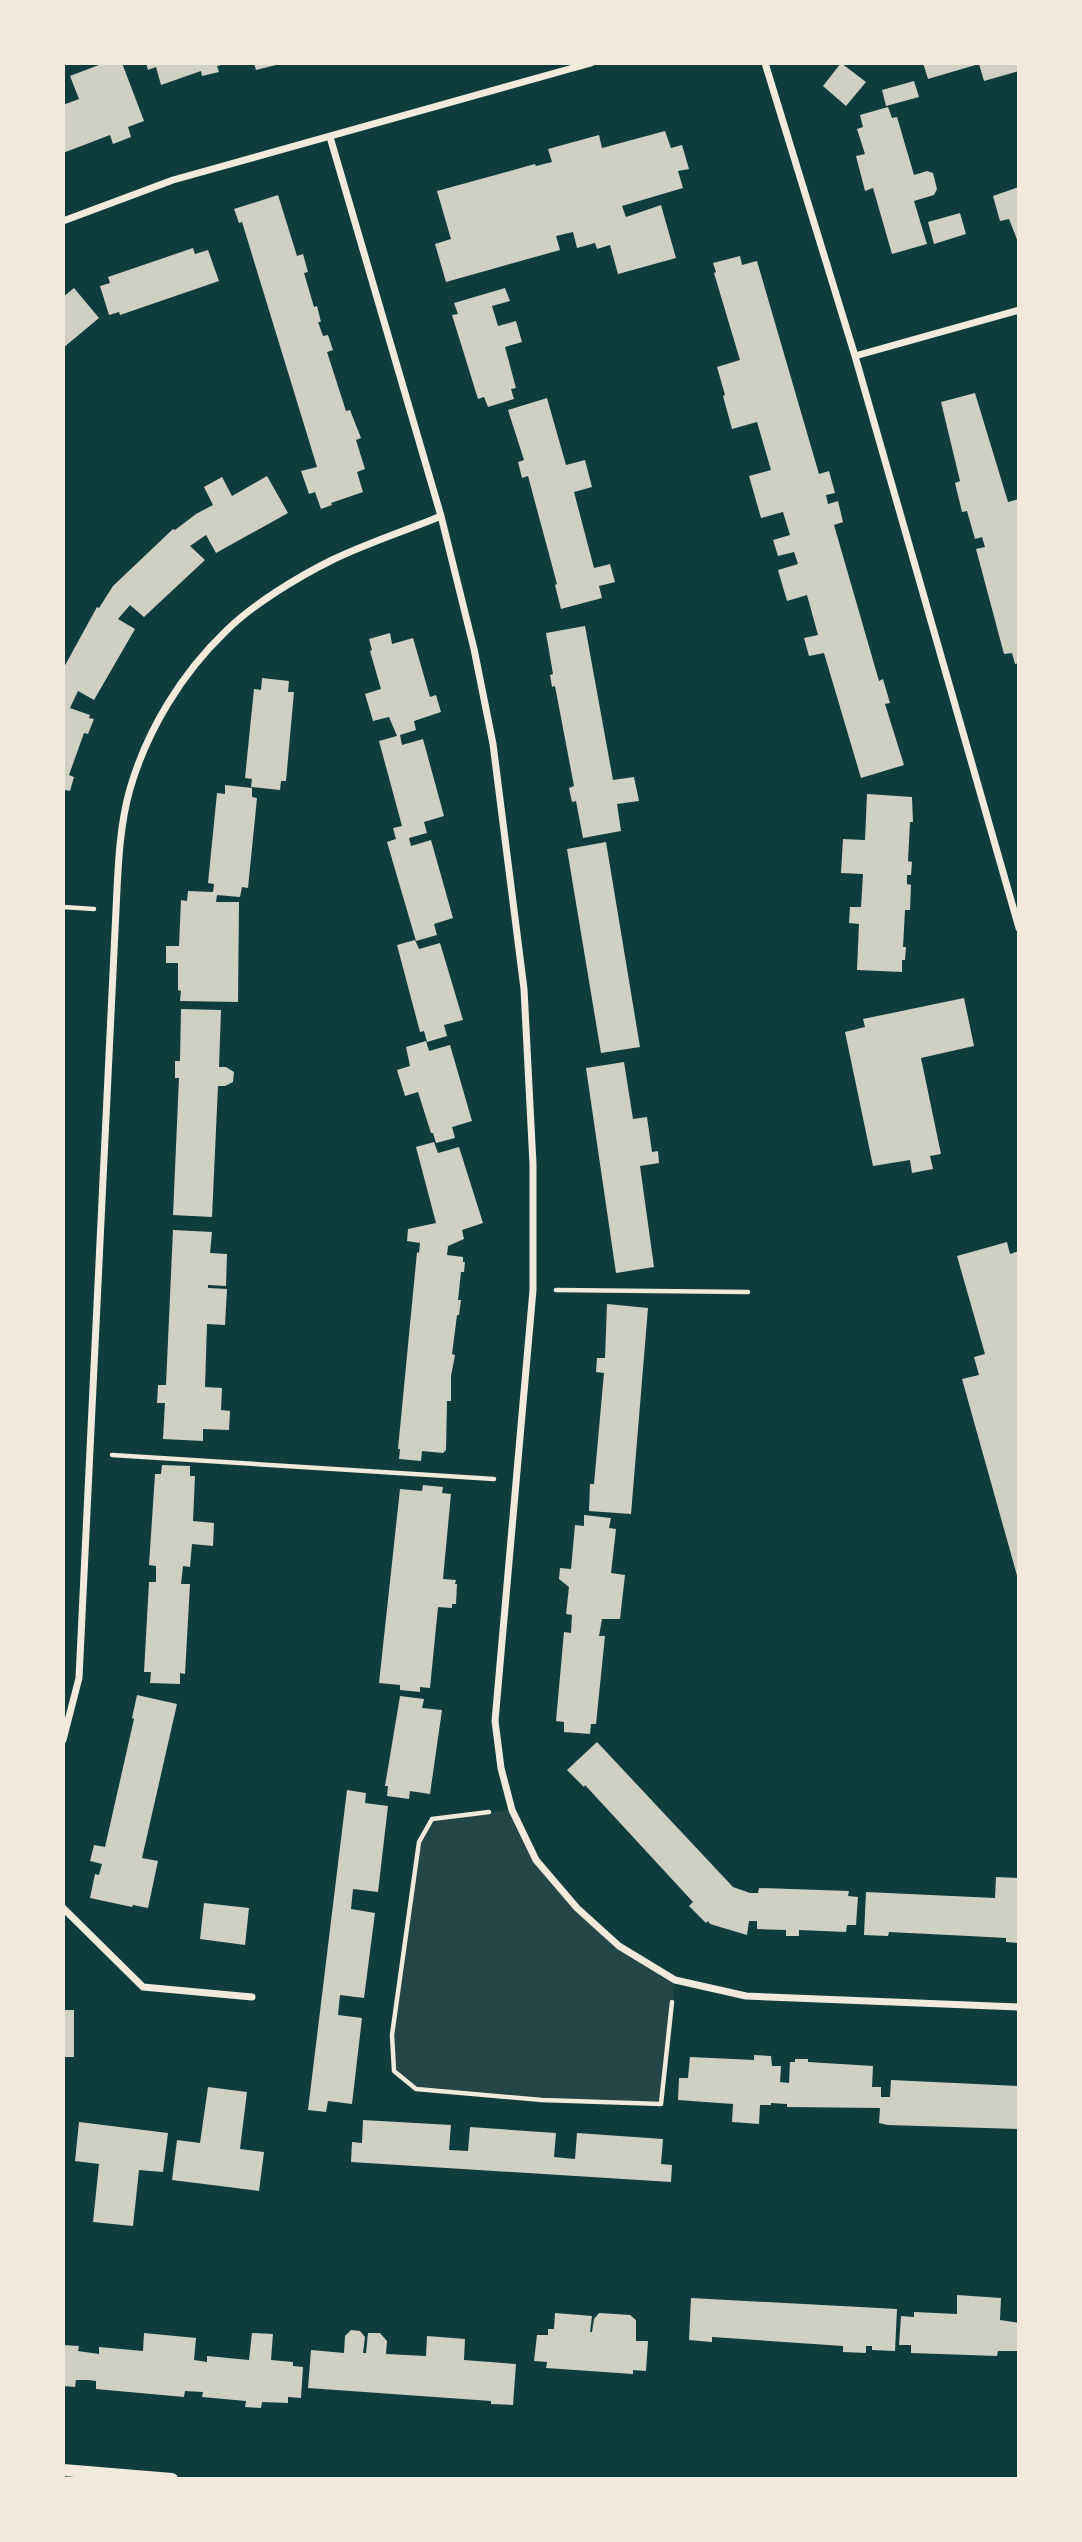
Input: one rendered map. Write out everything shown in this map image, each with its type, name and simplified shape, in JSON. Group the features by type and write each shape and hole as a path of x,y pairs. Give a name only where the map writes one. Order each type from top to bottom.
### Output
{"street":[{"path":"63,221 173,180 591,63"},
{"path":"765,63 855,356 1019,928"},
{"path":"330,137 441,516 474,649 493,744 524,989 533,1164 533,1290 495,1721 501,1768 512,1810 536,1860 577,1908 619,1946 675,1980 746,1996 1019,2007"},
{"path":"855,356 1019,310"},
{"path":"63,1740 79,1678 116,910 120,847 130,789 158,719 190,671 227,630 282,588 333,560 441,516"},
{"path":"63,1908 143,1987 252,1997"},
{"path":"63,2470 172,2479"}],"path":[{"path":"63,907 116,910"},
{"path":"533,1290 748,1292"},
{"path":"91,1454 516,1480"},
{"path":"512,1810 432,1819 419,1842 392,2035 394,2071 416,2090 542,2100 661,2104 675,1980"}],"shaded area":[{"path":"512,1810 536,1860 577,1908 619,1946 675,1980 661,2104 542,2100 416,2089 394,2071 392,2035 419,1842 432,1819"}],"building":[{"path":"104,63 122,63 144,121 128,127 131,137 113,144 110,135 63,153 63,105 79,99 70,76"},
{"path":"146,63 225,64 217,66 219,72 202,76 201,71 161,85 156,67 148,70"},
{"path":"254,63 280,63 280,64 256,70"},
{"path":"841,63 866,82 846,106 823,86"},
{"path":"923,63 1019,63 1019,71 984,81 979,64 928,79"},
{"path":"914,81 919,97 886,106 882,90"},
{"path":"888,107 892,118 897,117 914,175 927,171 933,173 937,189 934,195 914,201 927,244 892,254 873,188 865,191 856,156 865,154 857,129 863,127 860,115"},
{"path":"665,131 671,148 682,145 689,169 678,171 683,188 622,206 626,217 661,205 676,258 618,274 610,245 597,249 595,243 577,248 573,232 556,236 560,250 446,282 435,244 451,239 437,191 535,164 536,166 552,162 548,149 599,135 602,148"},
{"path":"1019,187 1018,242 1009,219 1000,221 993,196"},
{"path":"278,195 297,256 303,254 308,272 304,273 314,307 317,306 321,322 318,322 323,336 328,335 333,350 327,352 346,411 350,410 361,438 356,440 365,469 357,472 363,492 321,509 315,492 309,494 301,471 317,467 242,222 239,223 234,209"},
{"path":"960,213 966,234 934,244 928,222"},
{"path":"193,248 195,254 208,250 219,281 120,315 119,312 109,315 100,286 110,283 108,277"},
{"path":"740,256 742,265 757,261 819,474 829,471 835,493 826,495 828,504 838,501 843,522 834,525 879,681 883,679 890,703 885,704 904,765 861,778 824,653 809,656 804,638 818,635 807,595 787,601 778,570 798,564 794,552 778,556 773,540 790,535 783,512 761,518 749,476 771,470 757,422 732,429 723,396 725,395 717,367 740,360 713,263"},
{"path":"74,288 99,318 63,348 63,297"},
{"path":"505,288 510,301 492,306 498,326 516,321 522,342 505,347 516,388 511,389 514,399 488,407 484,397 478,399 452,315 458,314 454,303"},
{"path":"975,393 1008,502 1019,499 1019,663 1015,664 1012,653 1004,654 976,549 985,547 982,537 975,539 967,511 962,512 955,483 960,481 941,402"},
{"path":"547,398 566,465 585,460 592,487 574,492 594,568 610,564 615,582 599,586 602,598 561,609 555,585 557,584 528,476 522,478 518,462 524,460 508,410"},
{"path":"267,476 288,513 216,553 206,535 190,546 205,560 144,617 130,605 118,619 135,629 94,700 78,691 70,708 94,719 88,734 84,733 69,775 74,777 70,791 65,790 63,796 63,669 97,607 99,608 113,586 173,529 213,505 204,487 222,477 232,496"},
{"path":"585,626 613,780 634,777 639,801 617,804 621,831 583,838 576,801 572,802 569,788 574,786 555,686 552,687 550,675 553,674 546,633"},
{"path":"390,633 392,644 413,638 430,697 436,695 441,712 414,721 416,730 400,735 402,745 423,739 444,816 424,822 427,833 409,838 411,846 431,840 453,918 434,924 437,935 416,941 387,842 396,839 393,828 402,826 379,741 397,736 389,717 373,721 365,694 381,689 369,639"},
{"path":"262,678 289,681 288,692 294,692 286,781 281,781 280,790 251,787 252,779 245,778 254,689 261,690"},
{"path":"225,785 252,788 252,797 257,798 248,888 242,887 240,897 217,895 216,902 239,902 238,1002 180,1001 178,963 166,963 166,946 179,946 181,900 187,901 188,891 213,892 214,884 208,883 217,793 225,794"},
{"path":"867,794 912,797 913,822 910,822 908,861 912,862 911,875 907,875 907,884 911,885 910,910 905,910 903,947 906,947 902,972 857,970 859,924 849,923 850,907 861,907 863,874 841,873 843,839 865,840"},
{"path":"606,842 640,1047 601,1053 567,849"},
{"path":"415,940 419,949 440,943 463,1020 444,1025 447,1036 427,1042 424,1031 420,1032 397,945"},
{"path":"964,998 974,1046 921,1058 941,1154 930,1156 933,1169 912,1173 910,1160 873,1166 845,1032 865,1027 863,1019"},
{"path":"181,1009 221,1010 219,1067 226,1067 234,1072 233,1082 218,1086 212,1217 173,1215 179,1078 175,1078 175,1061 180,1061"},
{"path":"426,1041 429,1051 450,1045 472,1121 452,1127 455,1138 436,1143 418,1092 405,1096 397,1070 410,1066 406,1047"},
{"path":"624,1062 633,1119 647,1117 652,1152 658,1151 659,1163 640,1166 654,1267 616,1273 586,1068"},
{"path":"434,1142 438,1153 459,1147 483,1223 462,1230 464,1239 448,1246 447,1255 463,1257 465,1262 464,1272 461,1272 458,1300 461,1300 452,1354 455,1355 451,1376 451,1401 447,1401 446,1450 443,1453 422,1451 421,1461 399,1459 398,1449 420,1243 407,1241 408,1229 436,1223 416,1147"},
{"path":"173,1230 212,1232 210,1253 227,1254 226,1286 208,1285 208,1288 227,1289 225,1325 207,1324 205,1387 222,1388 221,1410 230,1411 229,1430 203,1429 203,1441 163,1439 165,1403 157,1403 158,1385 166,1385"},
{"path":"1007,1242 1010,1254 1019,1251 1018,1579 962,1379 979,1375 974,1357 985,1354 957,1256"},
{"path":"607,1304 648,1308 631,1514 589,1511 604,1373 596,1372 597,1358 605,1358"},
{"path":"162,1465 190,1466 190,1476 195,1476 193,1521 214,1523 213,1546 192,1544 190,1567 183,1566 181,1584 190,1584 185,1674 180,1673 180,1684 150,1683 151,1672 144,1672 149,1582 156,1582 156,1566 149,1565 155,1474 161,1474"},
{"path":"423,1485 443,1487 442,1493 451,1494 443,1579 456,1580 457,1584 456,1604 452,1604 452,1608 438,1607 430,1688 420,1687 420,1692 400,1690 400,1685 379,1683 400,1489 422,1491"},
{"path":"584,1515 611,1518 609,1528 616,1529 611,1573 625,1575 620,1619 602,1619 599,1636 605,1636 596,1724 591,1724 590,1734 564,1732 564,1722 556,1721 564,1632 571,1633 572,1615 566,1614 569,1587 559,1579 560,1568 571,1569 575,1525 584,1526"},
{"path":"137,1695 177,1704 142,1858 158,1861 148,1908 90,1898 95,1874 99,1875 102,1864 90,1861 94,1845 105,1847"},
{"path":"400,1696 424,1699 422,1708 442,1710 430,1794 410,1791 409,1799 387,1796 388,1786 385,1786"},
{"path":"597,1742 733,1887 750,1893 758,1893 759,1888 849,1891 848,1896 858,1897 856,1925 847,1925 846,1932 799,1930 799,1936 786,1936 786,1930 757,1929 757,1921 749,1921 747,1935 710,1924 708,1921 706,1923 689,1906 693,1902 585,1785 584,1787 567,1770"},
{"path":"347,1790 366,1793 365,1803 388,1806 378,1892 353,1889 351,1909 375,1913 364,1998 340,1995 338,2015 362,2018 352,2104 328,2101 326,2112 308,2110"},
{"path":"996,1877 1019,1878 1019,1943 1006,1942 1006,1938 969,1936 889,1932 888,1936 864,1935 866,1892 995,1898"},
{"path":"204,1903 249,1908 245,1945 200,1939"},
{"path":"63,2010 74,2010 74,2057 63,2057"},
{"path":"754,2055 771,2056 772,2066 781,2066 780,2082 789,2083 790,2062 795,2062 795,2059 873,2066 872,2087 881,2087 881,2097 890,2097 891,2080 1019,2086 1019,2129 888,2125 879,2123 880,2108 787,2107 787,2104 771,2103 760,2105 759,2124 732,2122 733,2104 678,2100 679,2078 688,2078 690,2057 754,2060"},
{"path":"208,2087 247,2092 240,2149 264,2152 259,2191 172,2180 177,2140 200,2143"},
{"path":"363,2120 451,2125 449,2150 468,2151 470,2127 556,2133 554,2157 575,2159 577,2133 663,2139 661,2164 672,2165 671,2182 351,2162 352,2142 362,2143"},
{"path":"79,2122 168,2133 163,2172 139,2170 133,2226 93,2222 99,2164 75,2161"},
{"path":"957,2295 1001,2298 1000,2320 1019,2323 1019,2351 998,2351 997,2356 911,2353 911,2345 899,2345 901,2316 914,2317 914,2312 957,2314"},
{"path":"691,2298 897,2309 895,2351 872,2350 872,2346 866,2346 866,2353 843,2352 843,2346 712,2337 712,2342 689,2340"},
{"path":"555,2313 592,2316 590,2332 599,2313 630,2315 636,2320 636,2341 648,2341 646,2371 633,2370 633,2374 546,2368 547,2362 534,2361 537,2335 548,2335 548,2329 554,2329"},
{"path":"351,2330 360,2331 365,2337 363,2353 366,2353 368,2333 380,2333 387,2341 386,2354 426,2356 427,2336 465,2339 464,2360 516,2364 513,2405 491,2404 491,2401 308,2388 311,2350 344,2353 345,2336"},
{"path":"144,2333 196,2338 194,2360 207,2362 207,2356 249,2360 252,2333 273,2334 271,2360 293,2362 293,2366 303,2367 301,2398 288,2397 288,2403 262,2402 261,2408 245,2407 246,2401 202,2397 203,2392 185,2391 184,2397 96,2389 96,2381 88,2380 76,2380 75,2387 63,2386 63,2345 79,2346 78,2351 99,2354 99,2347 143,2351"}]}
